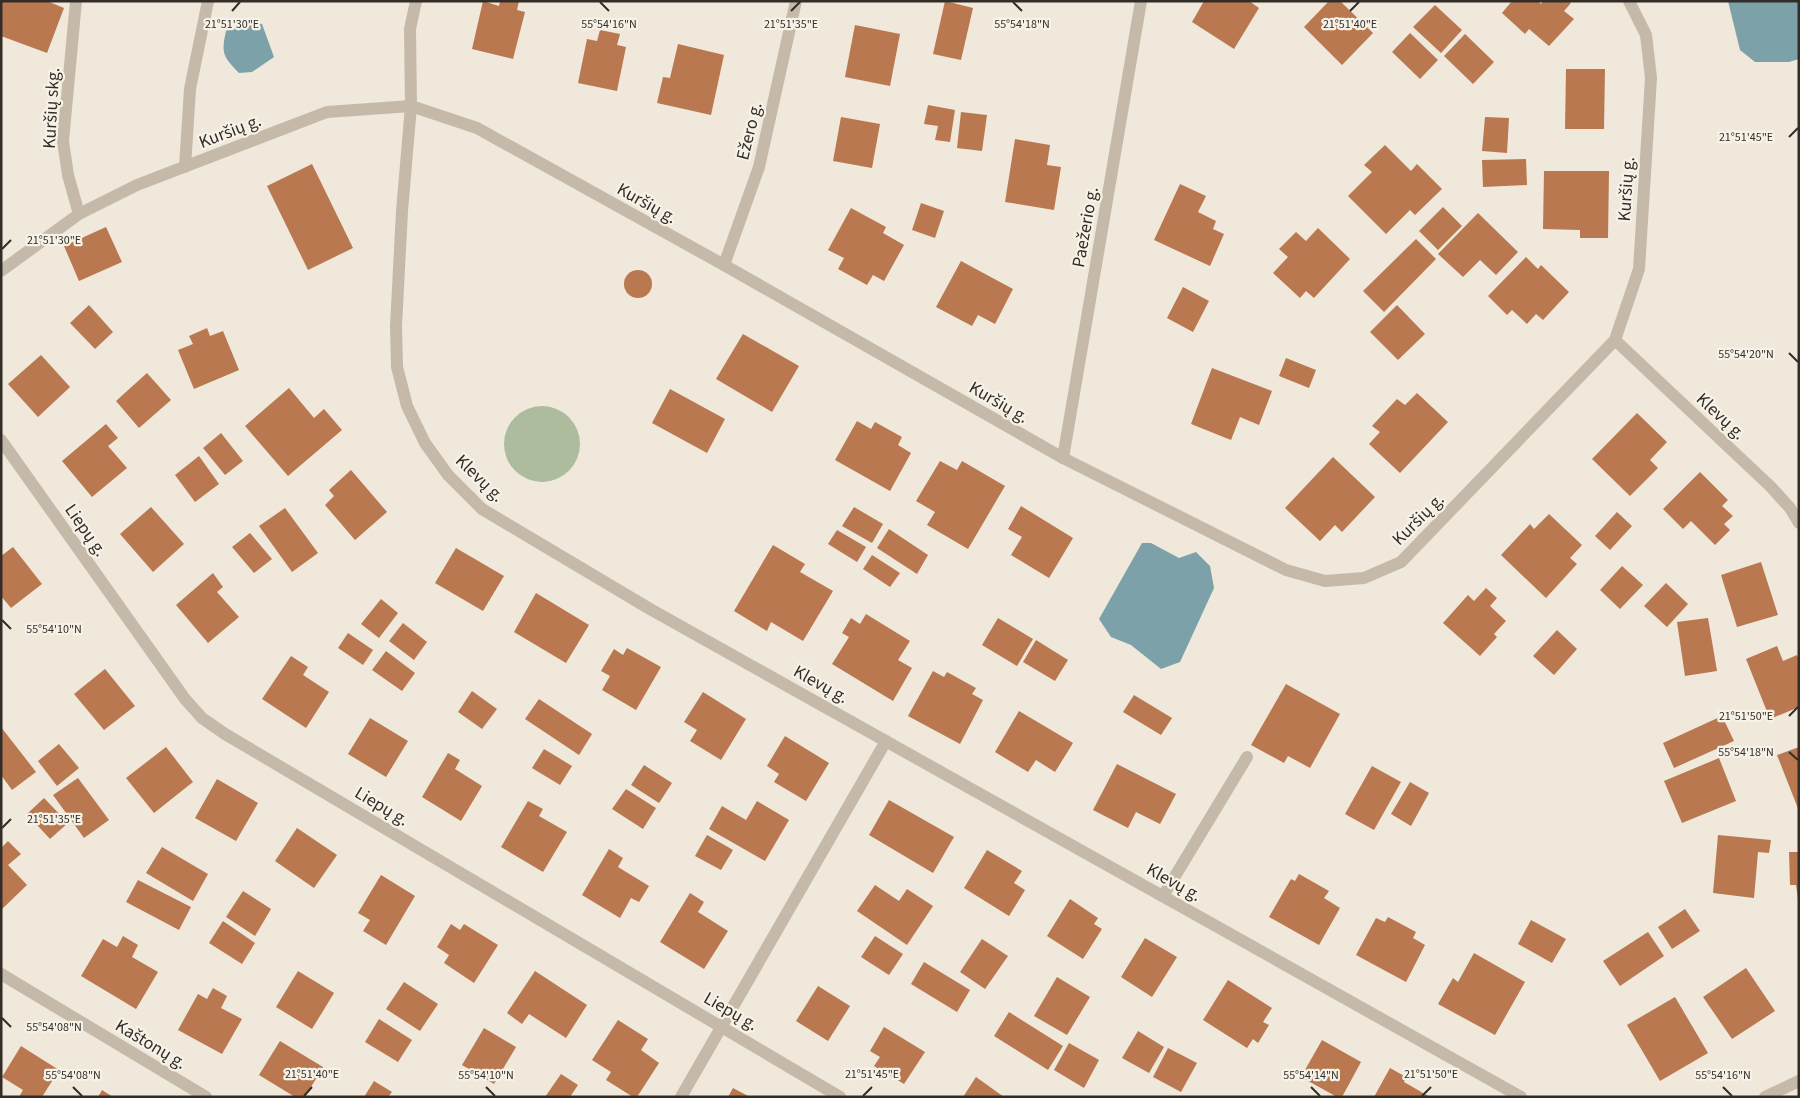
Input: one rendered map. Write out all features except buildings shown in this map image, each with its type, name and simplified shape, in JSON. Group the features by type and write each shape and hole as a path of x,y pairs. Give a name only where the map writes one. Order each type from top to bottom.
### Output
{"street":[{"name":"Kuršių skg.","path":"76,1 63,141 68,175 79,214"},
{"path":"185,167 190,90 208,1"},
{"name":"Klevų g.","path":"416,1 410,29 411,106 402,211 396,326 397,367 407,406 426,442 448,476 482,509 516,531 1521,1097"},
{"name":"Ežero g.","path":"724,265 759,166 778,89 796,1"},
{"name":"Paežerio g.","path":"1063,458 1141,1"},
{"name":"Kuršių g.","path":"1,271 79,214 137,185 327,112 411,106 477,128 724,265 1063,458 1286,570 1324,581 1364,578 1401,562 1614,340 1639,269 1651,78 1646,35 1629,1"},
{"name":"Klevų g.","path":"1614,340 1771,487 1790,508 1799,523"},
{"name":"Liepų g.","path":"1,440 185,699 202,718 225,734 840,1097"},
{"path":"681,1097 886,741"},
{"path":"1163,896 1247,757"},
{"name":"Kaštonų g.","path":"1,974 206,1097"},
{"path":"1765,1097 1799,1081"}],"green space":[{"path":"542,406 556,409 569,417 577,430 580,444 577,458 569,471 556,479 542,482 528,479 515,471 507,458 504,444 507,430 515,417 528,409"}],"water":[{"path":"1728,1 1799,1 1799,59 1789,62 1755,62 1740,50"},
{"path":"242,21 262,24 274,57 252,72 239,73 227,58 224,45 226,31"},
{"path":"1142,543 1151,543 1179,558 1196,552 1210,566 1214,588 1180,662 1161,669 1131,645 1111,637 1099,619"}]}
